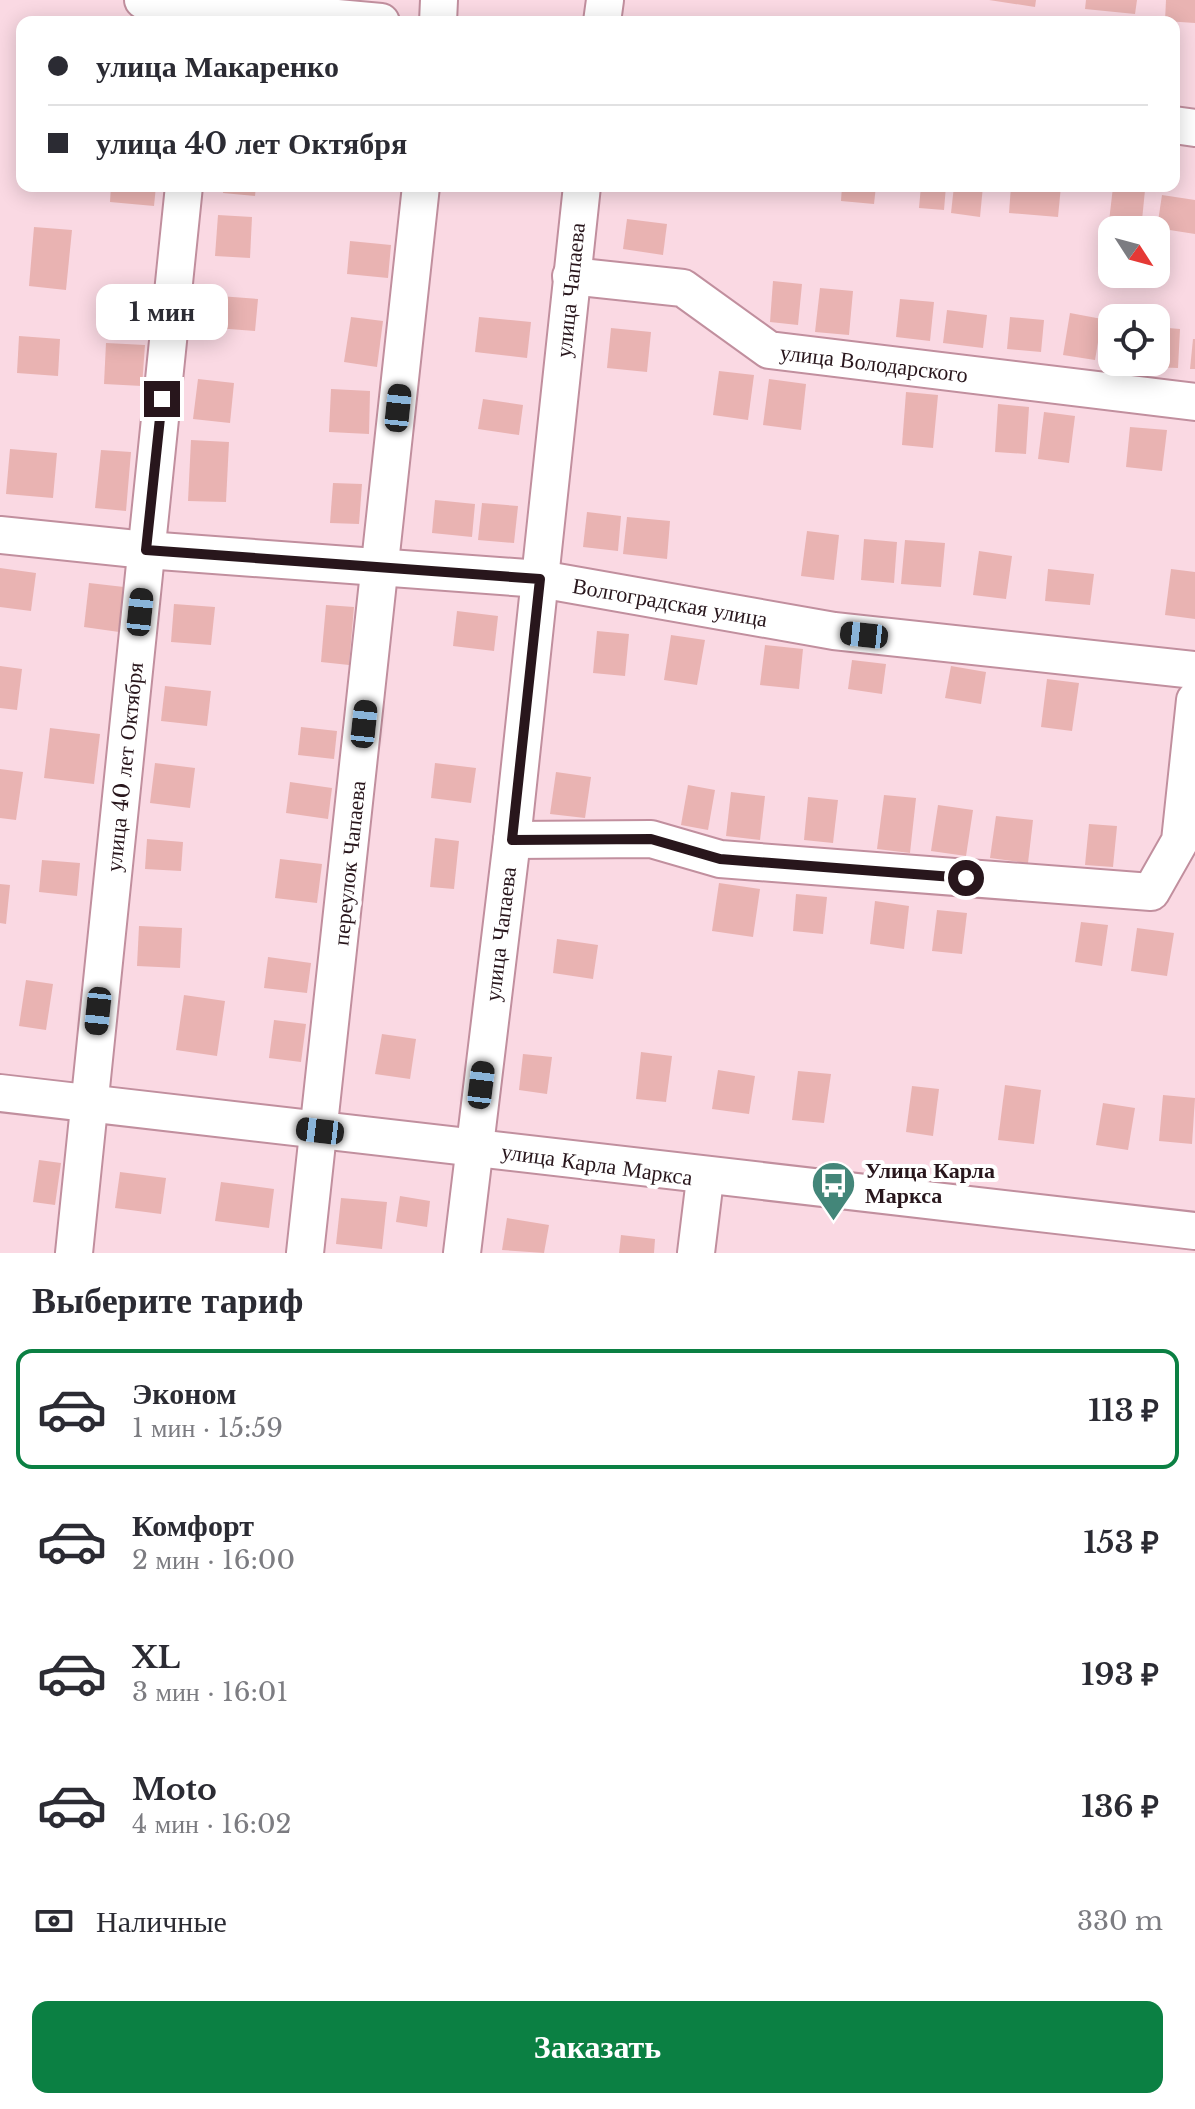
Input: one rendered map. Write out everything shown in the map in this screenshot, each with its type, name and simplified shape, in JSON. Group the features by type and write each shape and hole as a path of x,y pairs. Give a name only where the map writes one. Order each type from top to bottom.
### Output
{"street":[{"path":"143,0 201,9 298,16"},
{"name":"улица 40 лет Октября","path":"74,1253 183,192"},
{"name":"переулок Чапаева","path":"305,1253 420,192"},
{"name":"улица Чапаева","path":"462,1253 512,840 581,192"},
{"name":"улица Володарского","path":"571,276 683,288 769,350 1195,402"},
{"name":"Волгоградская улица","path":"0,535 146,550 540,579 834,631 1195,670"},
{"path":"512,840 651,839 720,859 1151,892 1180,841 1195,700"},
{"name":"улица Карла Маркса","path":"0,1093 473,1147 705,1179 1195,1231"},
{"path":"696,1253 705,1179"}],"building":[{"path":"989,0 1036,0 1035,7"},
{"path":"1086,0 1137,0 1135,14 1085,9"},
{"path":"1166,0 1195,0 1195,23 1180,22 1180,16 1165,16"},
{"path":"111,192 155,192 154,206 110,202"},
{"path":"223,192 255,192 255,196"},
{"path":"842,192 875,192 874,204 841,201"},
{"path":"920,192 946,192 944,210 919,208"},
{"path":"953,192 982,192 980,217 951,213"},
{"path":"1011,192 1060,192 1058,217 1009,213"},
{"path":"1112,192 1145,192 1142,216 1110,216"},
{"path":"1162,195 1195,200 1195,234 1170,230 1170,216 1159,216"},
{"path":"218,215 252,217 250,258 215,256"},
{"path":"627,219 667,224 663,255 623,249"},
{"path":"34,227 72,230 66,290 29,286"},
{"path":"350,241 391,245 388,278 347,274"},
{"path":"773,281 802,284 798,325 770,322"},
{"path":"820,288 853,291 849,335 815,332"},
{"path":"206,295 258,299 255,331 203,327"},
{"path":"900,299 934,302 930,341 896,337"},
{"path":"947,310 987,315 983,348 943,343"},
{"path":"1070,313 1098,318 1095,360 1063,355"},
{"path":"351,317 383,321 377,367 344,362"},
{"path":"479,317 531,322 527,358 475,352"},
{"path":"1010,317 1044,320 1041,352 1007,349"},
{"path":"611,328 651,332 647,372 607,368"},
{"path":"1170,328 1180,329 1178,368 1170,368"},
{"path":"19,336 60,339 58,376 17,373"},
{"path":"1193,339 1195,369 1190,369"},
{"path":"106,343 145,345 142,386 104,384"},
{"path":"719,371 754,375 748,420 713,415"},
{"path":"198,379 234,383 230,423 193,419"},
{"path":"769,379 806,384 801,430 763,425"},
{"path":"331,389 370,391 369,434 329,432"},
{"path":"906,392 938,395 933,448 902,445"},
{"path":"483,399 523,405 519,435 478,429"},
{"path":"998,404 1029,407 1026,454 995,452"},
{"path":"1044,412 1075,416 1069,463 1038,459"},
{"path":"1130,427 1167,430 1162,471 1126,467"},
{"path":"191,440 229,442 226,502 188,501"},
{"path":"10,449 57,453 53,498 6,494"},
{"path":"101,450 131,452 126,511 95,508"},
{"path":"333,483 362,484 359,524 330,523"},
{"path":"435,500 475,504 472,537 432,533"},
{"path":"482,503 518,506 514,543 478,540"},
{"path":"587,512 621,516 618,551 583,547"},
{"path":"627,517 670,521 667,559 623,554"},
{"path":"807,531 839,535 834,580 801,576"},
{"path":"864,539 897,542 894,583 861,580"},
{"path":"905,540 945,543 941,587 901,584"},
{"path":"979,551 1012,556 1006,599 973,595"},
{"path":"0,568 36,573 31,611 0,607"},
{"path":"1048,569 1094,574 1090,605 1045,601"},
{"path":"1171,569 1195,572 1195,619 1165,615"},
{"path":"89,583 124,587 119,632 84,627"},
{"path":"174,604 215,607 211,645 171,642"},
{"path":"326,605 354,607 349,665 321,662"},
{"path":"457,611 498,616 494,651 453,646"},
{"path":"597,631 629,634 625,676 593,673"},
{"path":"671,635 705,640 697,685 664,680"},
{"path":"765,645 803,649 799,689 760,685"},
{"path":"852,660 886,664 882,694 848,689"},
{"path":"0,666 22,669 17,710 0,708"},
{"path":"951,666 986,672 981,704 945,698"},
{"path":"1047,679 1079,683 1072,731 1041,727"},
{"path":"165,686 211,691 207,726 161,721"},
{"path":"301,727 337,731 334,759 298,755"},
{"path":"50,728 100,734 94,784 44,778"},
{"path":"155,763 195,768 190,808 150,803"},
{"path":"435,763 476,768 471,803 431,798"},
{"path":"0,769 23,772 16,820 0,818"},
{"path":"556,772 591,777 585,818 550,814"},
{"path":"290,782 332,788 328,819 286,813"},
{"path":"688,785 715,790 708,830 681,825"},
{"path":"731,792 765,796 760,840 726,836"},
{"path":"884,795 916,798 910,853 877,849"},
{"path":"808,797 838,800 833,843 804,840"},
{"path":"938,805 973,810 966,856 931,851"},
{"path":"996,816 1033,820 1028,863 990,858"},
{"path":"1089,824 1117,826 1113,867 1085,865"},
{"path":"435,838 459,841 454,889 430,887"},
{"path":"147,839 183,842 181,871 145,869"},
{"path":"280,859 322,864 317,903 275,898"},
{"path":"42,860 80,863 77,896 39,892"},
{"path":"719,883 760,889 753,937 712,931"},
{"path":"0,884 10,885 6,924 0,923"},
{"path":"796,894 827,897 823,934 793,931"},
{"path":"875,901 909,906 904,949 870,944"},
{"path":"937,910 967,913 962,954 932,951"},
{"path":"1081,922 1108,925 1102,966 1075,962"},
{"path":"139,926 182,928 180,968 137,966"},
{"path":"1137,928 1174,933 1167,976 1131,971"},
{"path":"557,939 598,945 593,979 553,973"},
{"path":"268,957 311,963 307,993 264,988"},
{"path":"26,980 53,984 46,1030 19,1026"},
{"path":"184,995 225,1001 217,1056 176,1050"},
{"path":"274,1020 306,1024 301,1062 269,1058"},
{"path":"382,1034 416,1039 410,1079 375,1074"},
{"path":"641,1052 672,1056 666,1102 636,1099"},
{"path":"523,1054 552,1057 547,1094 519,1090"},
{"path":"718,1070 755,1076 749,1114 712,1109"},
{"path":"798,1071 831,1074 824,1123 792,1120"},
{"path":"1005,1085 1041,1090 1034,1144 998,1140"},
{"path":"912,1086 939,1089 933,1136 906,1132"},
{"path":"1163,1095 1195,1098 1192,1144 1159,1141"},
{"path":"1103,1103 1135,1108 1128,1150 1096,1145"},
{"path":"39,1160 61,1163 55,1205 33,1202"},
{"path":"120,1172 166,1178 161,1214 115,1208"},
{"path":"221,1182 274,1189 269,1228 215,1221"},
{"path":"400,1196 430,1201 427,1227 396,1222"},
{"path":"341,1198 387,1202 382,1249 336,1244"},
{"path":"507,1218 549,1225 544,1253 502,1250"},
{"path":"621,1235 655,1239 654,1253 619,1253"}],"place":[{"name":"Улица Карла Маркса","path":"834,1222"}],"route":[{"path":"162,399 146,550 540,579 512,840 651,839 720,859 966,878"}]}
